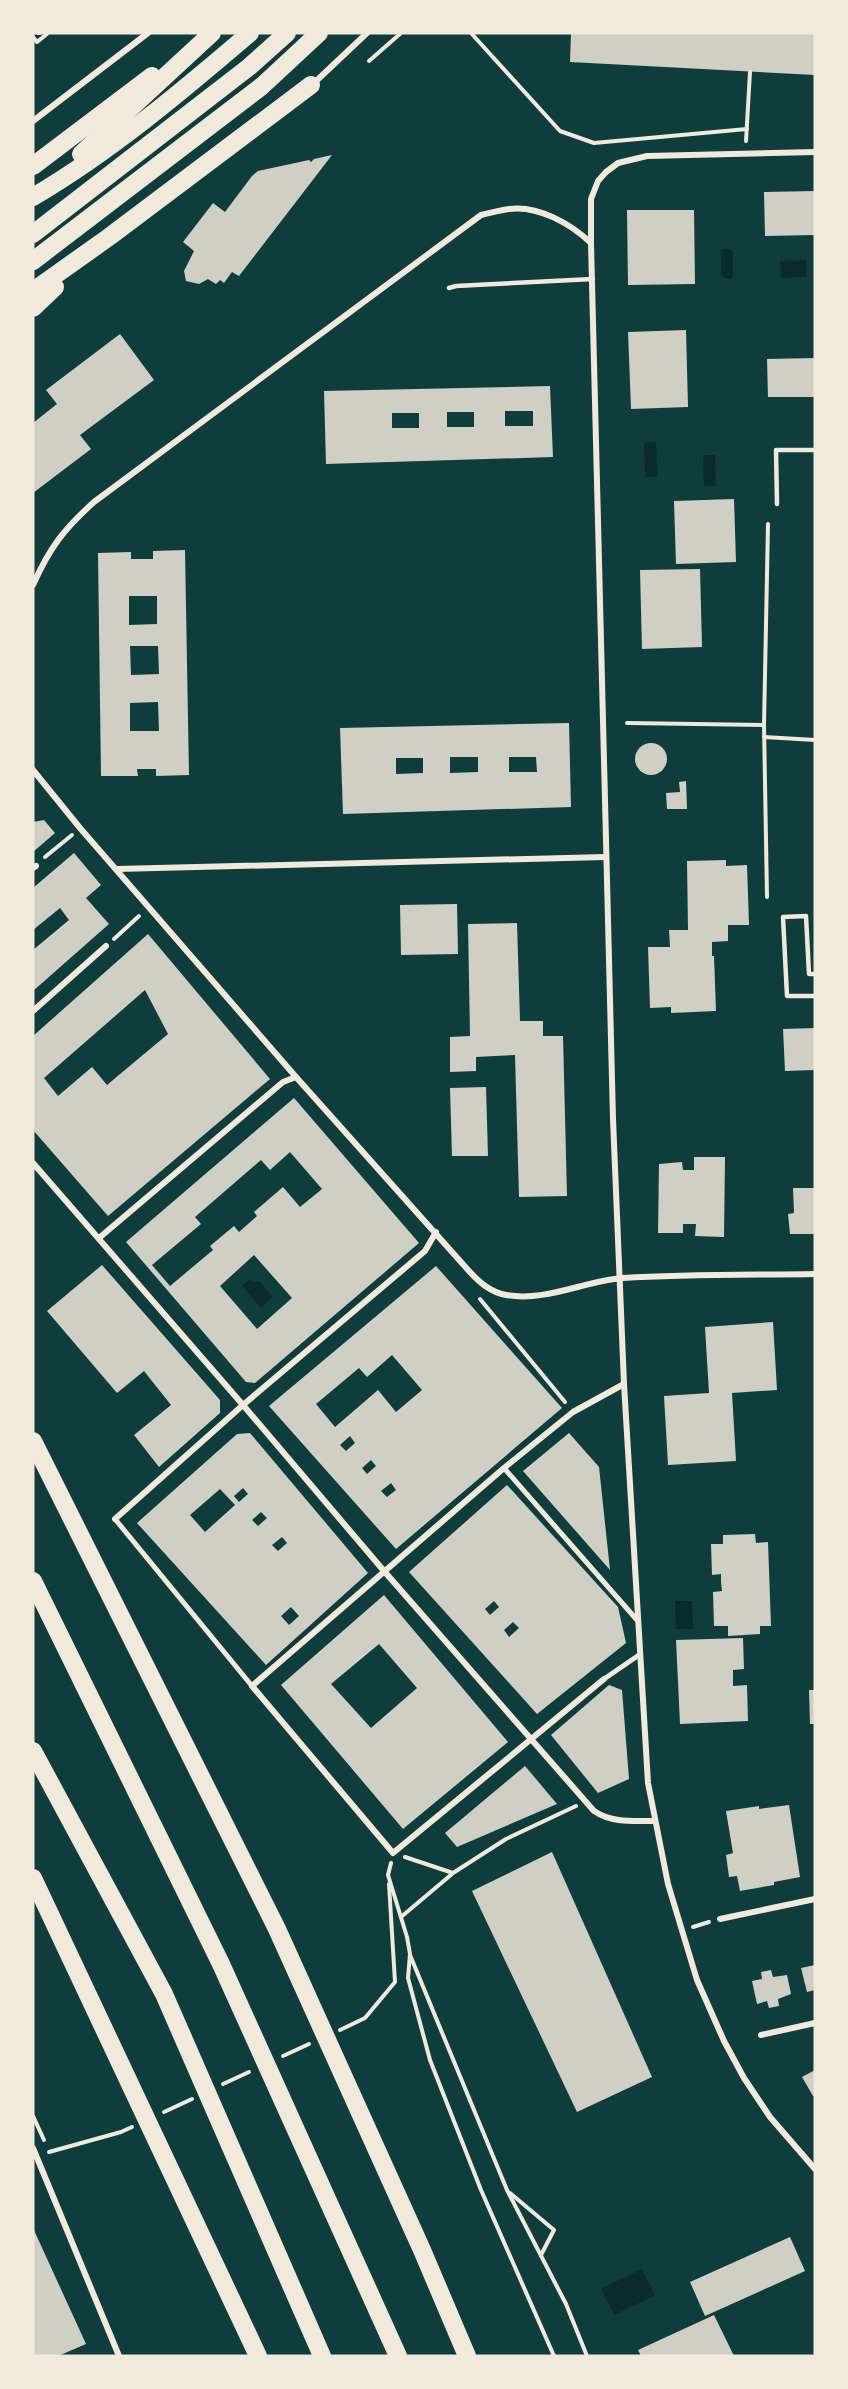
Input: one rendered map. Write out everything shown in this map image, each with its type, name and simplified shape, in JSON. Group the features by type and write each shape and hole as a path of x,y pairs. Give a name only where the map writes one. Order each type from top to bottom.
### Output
{"highway":[{"path":"33,166 204,33"},
{"path":"33,195 104,134 212,33"},
{"path":"33,195 75,173 250,33"},
{"path":"33,234 249,67 287,33"},
{"path":"33,261 262,86 319,33"},
{"path":"33,291 110,237 311,86"},
{"path":"33,308 110,237"},
{"path":"33,1441 277,1929 422,2250 467,2356"},
{"path":"33,1581 221,1964 398,2356"},
{"path":"33,1751 164,1994 322,2356"},
{"path":"33,1878 258,2356"}],"street":[{"path":"33,121 148,33"},
{"path":"311,86 367,33"},
{"path":"815,152 647,156 618,163 606,172 598,181 591,199 613,1119 624,1384 648,1783 654,1821 681,1931 697,1980 724,2041 744,2078 770,2117 815,2169"},
{"path":"33,585 53,545 69,524 94,502 482,215 510,208 528,209 578,231 591,243"},
{"path":"33,770 80,828 296,1077 469,1271 488,1289 505,1295 541,1295 620,1278 815,1274"},
{"path":"117,869 605,857"},
{"path":"33,1011 106,946"},
{"path":"99,1238 283,1082 296,1077"},
{"path":"33,1163 384,1571 586,1801 602,1817 614,1820 654,1821"},
{"path":"436,1232 425,1251 243,1405 115,1519 393,1853 604,1679 639,1655"},
{"path":"252,1686 504,1468 573,1412 624,1384"},
{"path":"504,1468 637,1620"},
{"path":"720,1919 815,1899"},
{"path":"761,2035 815,2024"},
{"path":"33,2148 119,2356"}],"lane":[{"path":"449,288 593,279"},
{"path":"777,504 776,450 815,450"},
{"path":"815,974 808,974 806,916 783,917 787,996 815,996"}],"path":[{"path":"33,37 37,42 48,33"},
{"path":"369,61 401,33"},
{"path":"471,33 560,130 594,143 747,129"},
{"path":"746,153 750,72"},
{"path":"767,897 764,725 768,524"},
{"path":"627,723 764,725"},
{"path":"764,737 815,740"},
{"path":"34,867 80,828"},
{"path":"106,946 149,907"},
{"path":"488,1289 478,1297 573,1412"},
{"path":"400,1917 453,1873 506,1839 586,1801"},
{"path":"453,1873 393,1853 388,1875 410,1954 507,2190 566,2304 587,2356"},
{"path":"681,1931 720,1919"},
{"path":"410,1954 408,1978 430,2060 482,2190 554,2356"},
{"path":"507,2190 554,2230 542,2255"}],"water":[{"path":"723,249 730,249 733,252 733,277 730,279 721,277"},
{"path":"806,260 807,277 781,278 780,261"},
{"path":"656,442 658,476 645,477 644,443"},
{"path":"703,455 715,455 716,486 704,486"},
{"path":"249,1280 259,1281 273,1297 261,1308 242,1286"},
{"path":"675,1601 692,1601 693,1629 676,1629"},
{"path":"642,2269 655,2295 614,2315 601,2289"}],"building":[{"path":"571,33 815,33 815,75 570,62"},
{"path":"332,155 239,276 232,272 224,283 220,280 216,284 208,279 199,284 186,281 184,271 194,251 183,242 213,203 225,212 258,171 309,160 311,162 314,159"},
{"path":"815,191 815,235 765,236 764,192"},
{"path":"627,210 694,210 695,284 628,285"},
{"path":"686,330 688,407 631,409 628,332"},
{"path":"120,334 154,380 80,435 91,449 33,493 33,423 57,404 46,390"},
{"path":"815,358 815,397 768,397 767,359"},
{"path":"550,386 553,457 326,464 324,391","holes":["505,411 533,411 533,426 505,426","447,412 474,412 474,427 447,427","392,413 419,413 419,428 392,428"]},
{"path":"734,499 736,562 676,564 674,501"},
{"path":"185,550 189,775 156,776 156,769 137,769 138,776 101,776 98,553 131,552 131,559 153,559 153,551","holes":["129,596 157,596 157,624 129,625","130,646 158,646 159,674 131,675","158,702 159,731 130,731 130,703"]},
{"path":"700,569 702,647 642,649 640,570"},
{"path":"569,723 571,807 343,814 340,728","holes":["450,757 478,757 478,772 450,773","509,757 536,757 537,772 509,772","396,758 423,758 423,773 396,774"]},
{"path":"651,743 662,748 667,759 662,770 651,775 640,770 635,759 640,748"},
{"path":"686,781 687,809 667,809 666,793 680,792 679,782"},
{"path":"44,820 55,833 33,852 33,822"},
{"path":"74,853 101,885 86,898 109,924 33,991 33,950 69,920 60,908 33,930 33,888"},
{"path":"726,860 726,866 747,865 749,925 728,925 728,941 712,942 716,1011 671,1013 671,1007 650,1008 648,947 670,947 669,930 688,930 687,861"},
{"path":"457,904 458,954 401,955 400,905"},
{"path":"517,923 520,1021 543,1021 543,1036 563,1036 567,1196 519,1197 515,1055 476,1057 476,1071 450,1072 450,1037 470,1036 468,924"},
{"path":"148,934 270,1079 108,1216 33,1130 33,1036","holes":["145,990 168,1034 107,1085 92,1067 58,1096 44,1078"]},
{"path":"815,1028 815,1070 785,1071 783,1029"},
{"path":"486,1087 488,1156 452,1156 450,1088"},
{"path":"294,1098 419,1243 255,1383 246,1382 126,1242","holes":["290,1152 322,1189 300,1207 283,1187 254,1212 257,1216 239,1232 234,1226 210,1246 213,1250 170,1286 152,1265 201,1224 195,1217 261,1160 270,1170","254,1255 292,1298 257,1329 220,1286"]},
{"path":"694,1157 725,1157 724,1237 695,1236 696,1224 683,1224 683,1233 658,1233 659,1164 682,1162 683,1170 694,1170"},
{"path":"793,1188 815,1188 815,1234 790,1234 788,1214 794,1213"},
{"path":"102,1265 220,1400 220,1413 159,1467 134,1435 171,1405 144,1371 117,1393 47,1311"},
{"path":"436,1266 562,1408 396,1549 269,1406","holes":["392,1355 422,1390 396,1412 378,1390 335,1427 316,1404 359,1368 367,1377","350,1436 355,1443 346,1451 340,1445","371,1460 376,1466 367,1474 362,1468","391,1483 396,1490 387,1497 381,1491"]},
{"path":"773,1322 777,1390 732,1393 736,1461 668,1465 664,1396 709,1393 705,1327"},
{"path":"250,1433 368,1573 266,1665 137,1523 237,1434","holes":["243,1488 248,1494 239,1502 234,1496","220,1489 235,1505 205,1532 190,1515","261,1512 267,1518 258,1526 252,1520","282,1537 287,1543 278,1551 272,1545","291,1607 299,1616 289,1625 281,1616"]},
{"path":"569,1433 599,1467 610,1570 523,1471"},
{"path":"507,1485 618,1607 626,1643 537,1714 409,1572","holes":["494,1601 499,1607 490,1615 485,1609","513,1622 519,1628 509,1637 504,1630"]},
{"path":"755,1534 756,1543 768,1542 771,1626 760,1626 760,1634 728,1636 728,1626 714,1626 713,1592 722,1591 721,1574 712,1575 711,1544 723,1544 723,1535"},
{"path":"384,1595 508,1742 403,1829 281,1685","holes":["379,1644 417,1688 371,1728 331,1684"]},
{"path":"743,1638 744,1669 733,1670 733,1686 747,1685 748,1721 680,1724 676,1640"},
{"path":"609,1685 622,1690 629,1779 598,1793 551,1735"},
{"path":"809,1690 815,1690 815,1724 810,1724"},
{"path":"525,1766 557,1804 457,1847 445,1833"},
{"path":"789,1805 800,1877 774,1882 774,1885 740,1891 737,1876 729,1877 726,1855 733,1853 726,1811 759,1806 759,1809"},
{"path":"552,1852 652,2077 577,2112 472,1891"},
{"path":"815,1965 815,1990 807,1992 801,1968"},
{"path":"771,1970 773,1977 787,1975 791,1994 778,1999 779,2006 769,2008 767,2001 757,2004 752,1981 762,1979 761,1972"},
{"path":"815,2070 815,2095 813,2096 802,2077"},
{"path":"33,2228 86,2344 58,2356 33,2356"},
{"path":"790,2237 805,2271 705,2316 690,2282"},
{"path":"714,2315 734,2356 641,2356 638,2350"}]}
